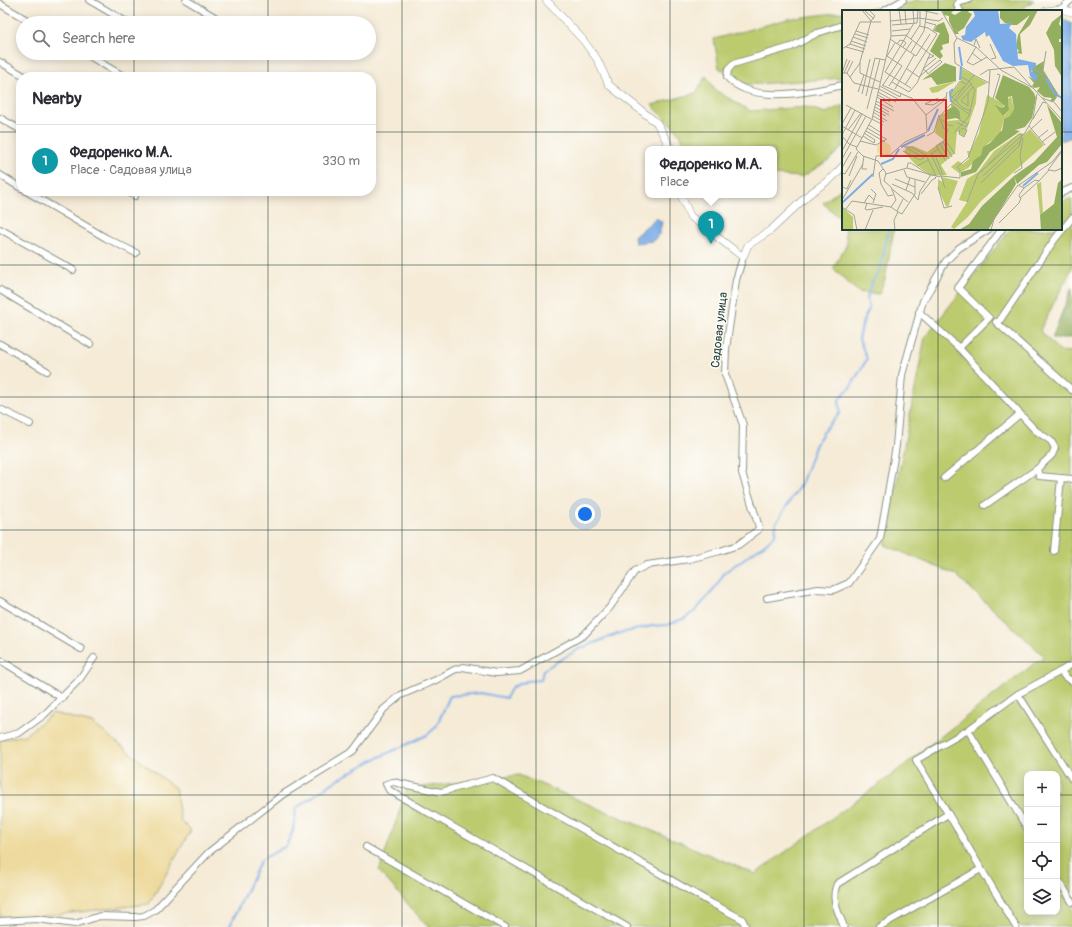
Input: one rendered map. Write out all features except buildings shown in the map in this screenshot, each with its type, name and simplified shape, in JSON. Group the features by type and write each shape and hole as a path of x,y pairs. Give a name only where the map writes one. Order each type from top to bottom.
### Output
{"street":[{"path":"89,0 116,16"},
{"path":"186,0 213,16"},
{"path":"546,0 583,40 597,59 609,86 657,123 669,146"},
{"path":"886,10 903,0"},
{"path":"960,10 957,5 959,2 968,0"},
{"path":"1061,9 1071,0"},
{"path":"0,4 20,16"},
{"path":"1054,10 1061,9 1072,12"},
{"path":"842,25 817,33 791,47 733,64 728,70 727,77 742,89 774,94 812,92 842,85"},
{"path":"96,60 116,72"},
{"path":"0,62 17,72"},
{"path":"0,118 16,127"},
{"path":"734,251 748,245 771,230 808,195 834,178 842,167"},
{"path":"0,176 16,185"},
{"path":"1062,193 1072,188"},
{"path":"35,196 106,238 136,253"},
{"path":"682,198 690,216 734,251 743,257 748,245"},
{"path":"998,323 1055,239 1072,218"},
{"path":"0,229 73,270"},
{"path":"767,598 818,589 833,590 849,582 880,539 896,446 902,375 919,312 923,301 946,261 959,248 987,230"},
{"path":"1001,230 958,288 989,318 998,323 1072,390"},
{"path":"734,251 740,265"},
{"name":"Садовая улица","path":"0,921 36,919 75,924 107,915 135,918 144,916 155,910 209,852 239,831 271,803 300,783 353,752 384,709 396,698 463,667 496,673 520,671 584,635 610,606 635,571 647,565 689,559 738,545 759,529 742,473 743,425 725,374 728,341 740,265 743,257"},
{"path":"0,290 90,344"},
{"path":"919,312 959,348 1020,414 1036,430 1051,441 1055,448 1052,455 1037,469 985,505"},
{"path":"959,348 989,318"},
{"path":"0,344 47,372"},
{"path":"0,409 30,424"},
{"path":"944,478 1020,414"},
{"path":"1037,469 1039,476 1072,479"},
{"path":"1054,551 1061,478"},
{"path":"0,601 81,649"},
{"path":"0,738 19,733 45,714 79,680 94,658"},
{"path":"0,660 62,698"},
{"path":"1016,927 916,760 968,730 1018,694 1072,664"},
{"path":"1061,671 1065,677 1072,681"},
{"path":"1018,694 1072,779"},
{"path":"968,730 1024,823"},
{"path":"627,927 389,790 386,784 393,782 441,792 492,778 742,919 746,927"},
{"path":"844,927 834,901 834,892 837,884 948,814"},
{"path":"366,847 505,927"},
{"path":"879,927 935,893 981,868"},
{"path":"1058,879 1072,902"},
{"path":"892,920 895,927"}],"green space":[{"path":"914,0 1034,0 1021,10 857,10 910,3"},
{"path":"842,12 842,78 744,85 719,68 714,39 788,19"},
{"path":"706,76 715,90 750,111 806,107 826,113 842,105 842,148 829,160 802,177 777,175 777,146 685,146 681,135 652,105 696,93"},
{"path":"842,188 842,220 823,203"},
{"path":"1072,199 1072,268 1040,330 1059,351 1072,352 1072,927 428,927 379,871 407,789 519,775 755,874 889,777 1044,656 956,575 885,545 925,337 1009,231 1062,230 1062,202"},
{"path":"845,230 894,230 885,279 879,294 858,292 833,268 847,244"},
{"path":"1072,287 1072,338 1052,338"}],"sand":[{"path":"53,713 92,723 175,788 181,822 191,830 149,904 36,917 0,917 0,740 25,735"}],"water":[{"path":"1062,19 1072,24 1072,137 1062,141"},
{"path":"656,218 662,222 659,234 653,241 635,243 634,237"}],"waterway":[{"path":"229,927 261,860 286,846 293,831 296,808 337,780 371,761 427,735 436,727 450,696 481,693 506,698 512,687 527,681 541,680 543,670 579,649 617,634 652,626 668,625 685,618 695,611 712,592 725,572 765,544 775,535 776,523 802,482 816,444 826,428 840,413 839,399 850,388 867,359 859,339 863,321 869,309 867,299 872,282 880,271 889,230"}],"place":[{"name":"Федоренко М.А.","path":"711,244"}]}
